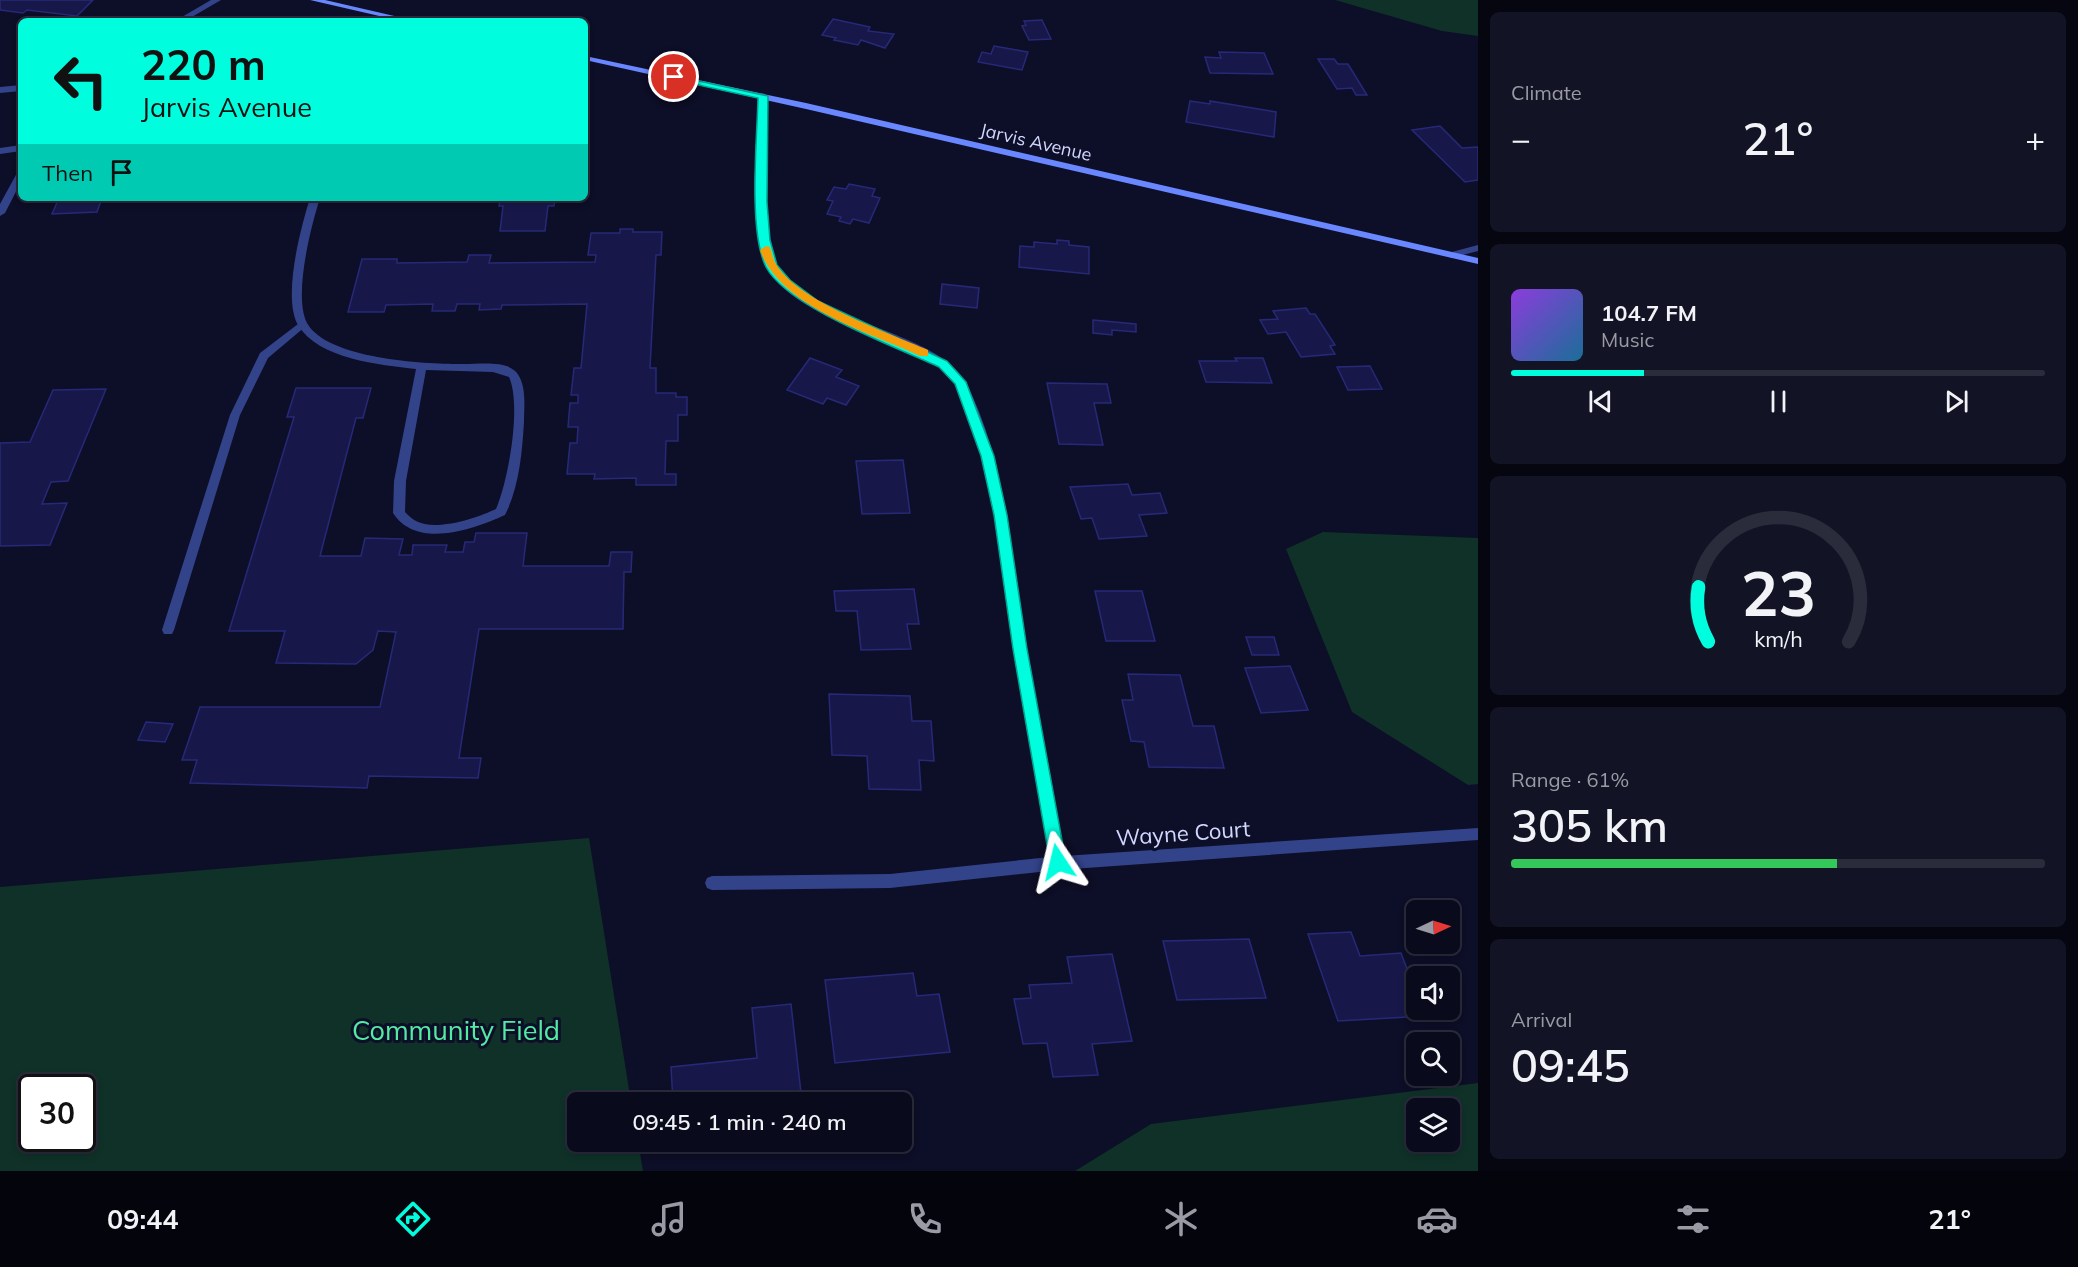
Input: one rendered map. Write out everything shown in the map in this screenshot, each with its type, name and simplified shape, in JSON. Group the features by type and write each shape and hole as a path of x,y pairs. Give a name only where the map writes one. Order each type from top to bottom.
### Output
{"street":[{"path":"184,18 217,0"},
{"path":"314,0 398,18"},
{"name":"Jarvis Avenue","path":"588,59 763,96 1478,261"},
{"path":"0,90 18,88"},
{"path":"763,96 762,202 766,253 771,266 790,287 814,303 920,351 952,371 960,382 977,423 1001,515 1020,649 1058,862"},
{"path":"0,151 18,148"},
{"path":"0,213 18,180"},
{"path":"314,201 302,247 299,288 302,324 315,338 338,349 374,361 421,368 492,369 511,373 517,380 518,422 509,491 501,513 480,522 437,528 414,526 399,513 400,481 421,368"},
{"path":"1451,255 1478,248"},
{"path":"168,630 235,415 264,356 302,324"},
{"name":"Wayne Court","path":"712,883 890,881 1058,862 1478,834"}],"green space":[{"path":"1335,0 1478,0 1478,36 1442,31"},
{"path":"1323,532 1478,538 1478,784 1468,785 1352,712 1286,549"},
{"name":"Community Field","path":"589,838 629,1092 567,1092 567,1152 640,1152 643,1171 0,1171 0,887"},
{"path":"1478,1083 1478,1171 1075,1171 1151,1124"}],"building":[{"path":"0,0 93,0 77,16 27,10 23,13 0,10"},
{"path":"833,19 870,27 868,31 894,34 885,48 861,40 858,45 834,40 836,38 822,35"},
{"path":"1042,20 1051,39 1029,40 1022,26 1026,25 1024,21"},
{"path":"994,46 1028,52 1022,70 978,62 982,52 991,54"},
{"path":"1219,52 1264,53 1273,74 1210,73 1205,57 1221,58"},
{"path":"1318,59 1334,59 1338,64 1348,64 1367,95 1356,95 1352,88 1337,89"},
{"path":"1190,101 1210,104 1210,101 1276,112 1274,137 1186,122"},
{"path":"1440,126 1462,148 1478,147 1478,180 1465,182 1412,130"},
{"path":"849,184 875,189 872,196 880,198 869,223 853,219 850,224 839,221 841,217 827,214 833,201 827,200 834,187 846,189"},
{"path":"58,201 101,201 97,212 52,214"},
{"path":"500,201 555,201 554,206 548,206 545,231 500,231 503,206 499,206"},
{"path":"620,229 633,229 633,232 662,232 661,255 656,255 650,368 656,368 656,393 676,393 676,397 687,397 687,415 678,415 678,441 666,441 665,474 676,474 676,485 636,485 636,478 594,479 595,474 567,474 570,443 577,443 578,427 568,427 570,403 578,403 578,395 571,395 574,368 581,368 587,304 502,305 501,309 479,310 480,304 457,304 455,311 432,311 433,304 386,305 384,312 348,312 362,259 397,259 397,263 467,262 469,255 491,255 489,263 595,262 596,255 588,255 591,233 620,233"},
{"path":"1057,240 1069,241 1069,245 1089,247 1089,274 1019,267 1020,246 1034,247 1034,242 1057,244"},
{"path":"942,284 979,288 977,308 940,304"},
{"path":"1306,308 1310,314 1315,314 1335,345 1330,346 1335,354 1301,357 1286,332 1268,334 1260,320 1278,319 1273,311"},
{"path":"1093,320 1136,324 1136,332 1112,330 1112,335 1093,333"},
{"path":"810,358 842,370 836,377 859,386 846,405 827,398 823,404 787,390"},
{"path":"1235,358 1263,358 1272,383 1206,382 1199,361 1237,361"},
{"path":"1370,366 1382,389 1348,390 1337,367"},
{"path":"1047,383 1107,384 1111,403 1094,403 1103,445 1059,444"},
{"path":"296,388 371,388 363,418 356,418 320,556 361,556 365,538 403,539 399,555 412,555 413,545 447,545 445,552 463,552 465,542 474,542 476,533 527,533 523,566 609,566 611,552 632,552 631,572 624,572 623,629 479,629 459,758 481,758 478,778 369,776 367,788 190,783 197,760 182,760 200,707 380,707 396,632 378,631 373,650 356,664 276,663 285,631 229,631 294,417 287,417"},
{"path":"106,389 68,481 51,482 42,504 67,503 50,545 0,546 0,443 30,442 53,390"},
{"path":"903,460 910,513 862,514 856,461"},
{"path":"1128,484 1132,495 1160,493 1167,513 1139,515 1147,536 1099,539 1092,518 1081,519 1070,487"},
{"path":"914,589 919,624 907,624 911,649 861,650 857,611 836,611 834,591"},
{"path":"1095,591 1142,591 1155,641 1106,641"},
{"path":"1246,637 1274,637 1279,655 1252,655"},
{"path":"1290,666 1308,710 1261,713 1245,668"},
{"path":"1128,674 1180,675 1193,726 1214,726 1224,768 1149,767 1144,742 1131,741 1122,700 1133,700"},
{"path":"829,694 910,696 912,721 931,721 934,761 919,760 921,790 869,789 867,756 832,755"},
{"path":"146,722 173,724 165,742 138,740"},
{"path":"1351,932 1360,956 1401,953 1406,966 1406,1017 1338,1021 1308,934"},
{"path":"1249,939 1266,998 1177,1000 1163,941"},
{"path":"1112,954 1132,1041 1092,1044 1098,1075 1053,1077 1047,1043 1023,1044 1014,999 1031,998 1029,985 1072,983 1067,957"},
{"path":"913,973 917,996 939,994 950,1052 835,1063 825,980"},
{"path":"791,1004 801,1092 672,1092 671,1067 757,1058 752,1008"}],"slow traffic":[{"path":"766,250 771,266 795,291 858,325 924,353"}],"route":[{"path":"674,77 763,96 764,240 771,266 786,283 814,303 858,325 920,351 943,364 960,382 977,423 1001,515 1020,649 1058,862"}]}
